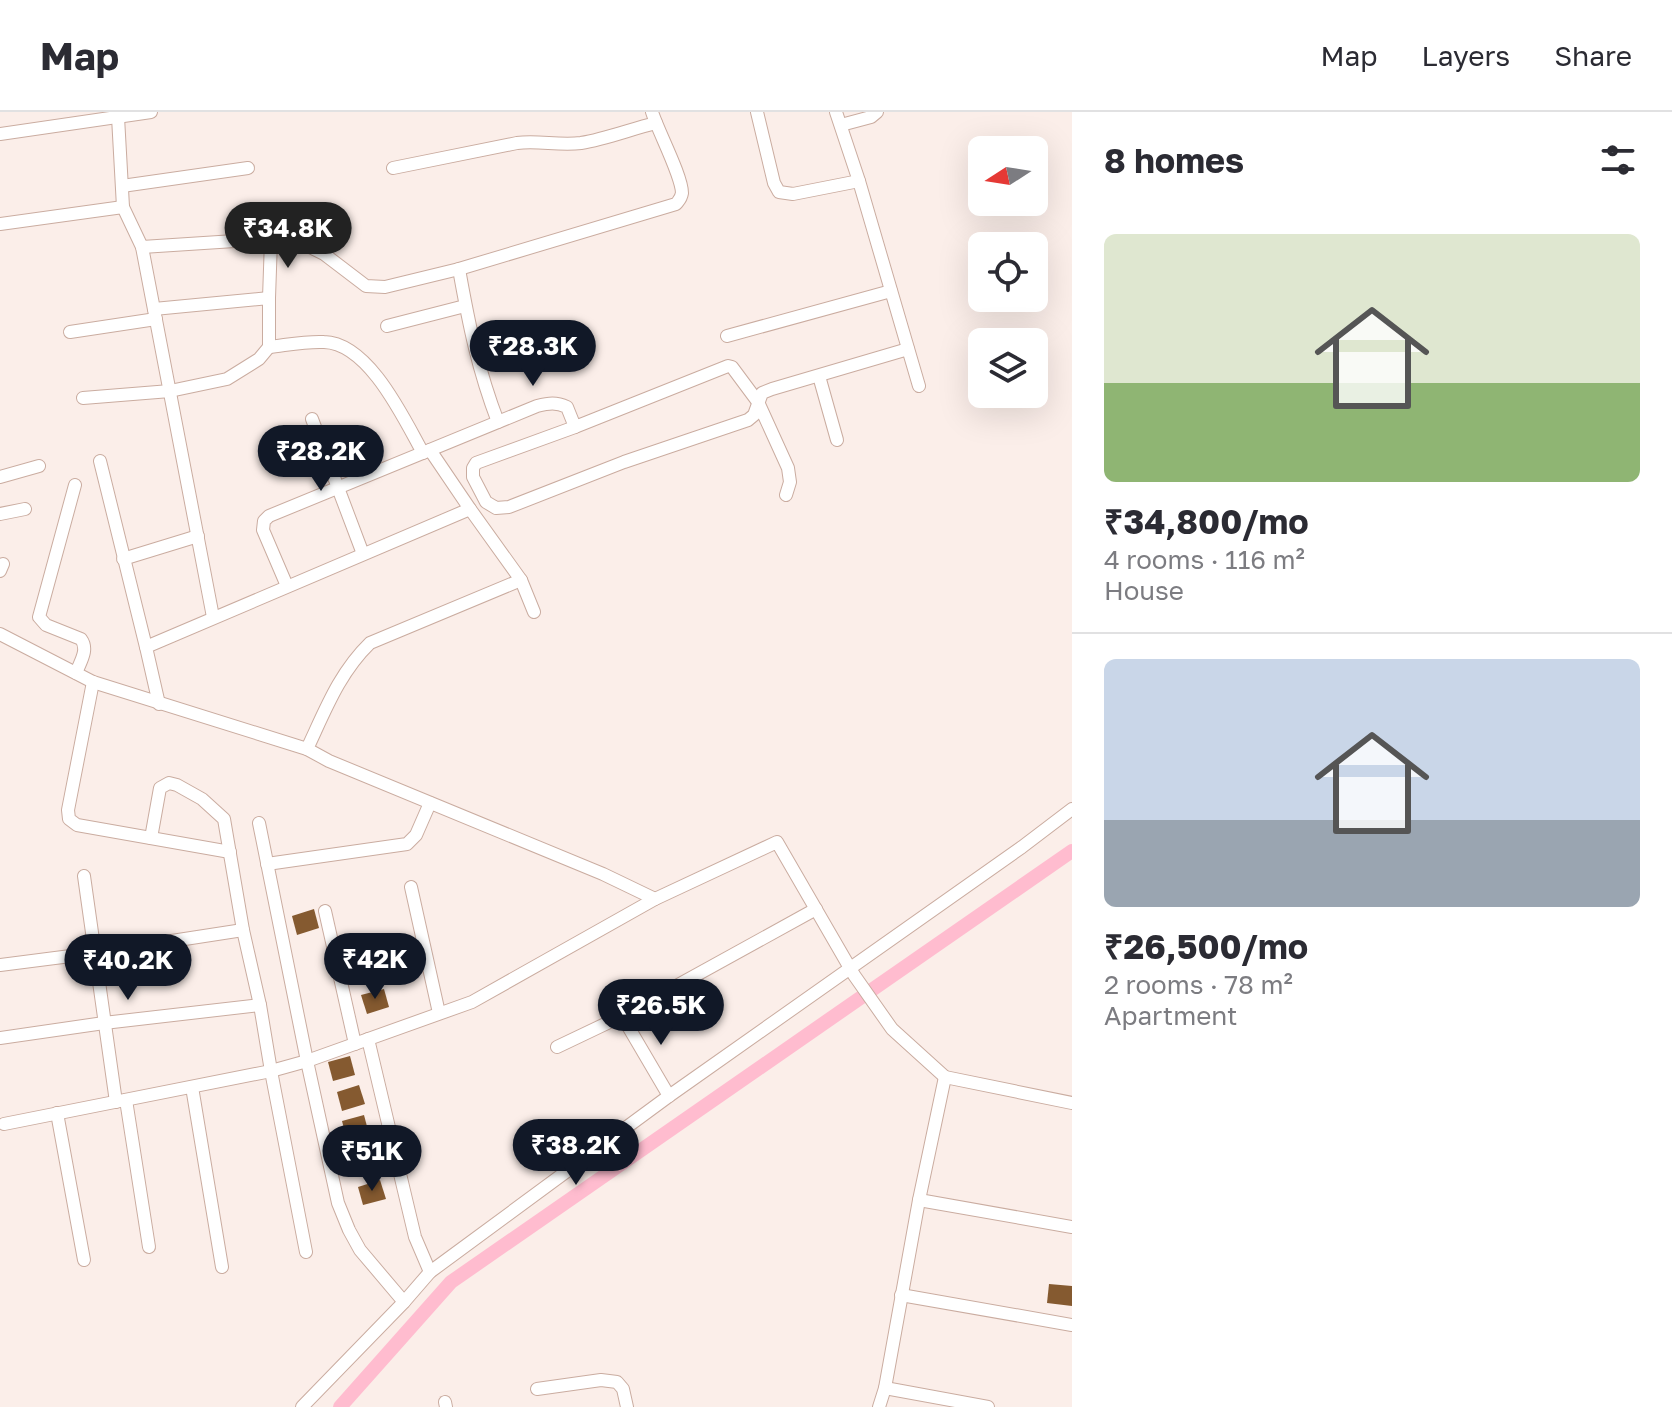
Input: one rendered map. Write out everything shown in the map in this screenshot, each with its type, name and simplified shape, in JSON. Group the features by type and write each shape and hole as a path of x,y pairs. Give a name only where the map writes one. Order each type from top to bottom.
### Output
{"street":[{"path":"0,134 151,112"},
{"path":"757,112 774,183 779,192 793,194 859,181"},
{"path":"836,112 919,386"},
{"path":"841,125 871,117 877,112"},
{"path":"118,117 123,207 142,247 213,617"},
{"path":"142,247 298,241 324,254 366,286 385,287 459,269 676,204 682,192 654,117 583,143 532,141 393,168"},
{"path":"122,186 248,168"},
{"path":"0,224 123,207"},
{"path":"83,398 170,391 227,379 259,359 269,347 271,240"},
{"path":"459,269 474,351 498,422"},
{"path":"727,336 891,291"},
{"path":"70,332 155,314 269,298"},
{"path":"387,326 465,306"},
{"path":"269,347 326,342 346,347 369,367 521,580 534,612"},
{"path":"786,495 790,482 788,468 758,402 732,367 728,366 476,463 473,468 473,477 486,502 496,508 509,507 624,462 748,420 754,415 758,402 762,393 772,389 908,349"},
{"path":"819,376 837,440"},
{"path":"287,586 263,530 264,521 269,516 537,406 559,403 567,407 575,427"},
{"path":"312,419 363,554"},
{"path":"100,461 159,704"},
{"path":"0,477 39,466"},
{"path":"75,485 39,617 46,625 81,639 85,650 76,673"},
{"path":"0,514 25,509"},
{"path":"146,647 470,509"},
{"path":"123,559 198,536"},
{"path":"307,749 344,674 370,643 521,580"},
{"path":"0,634 93,682 307,749 655,899"},
{"path":"93,682 68,810 69,819 77,825 230,852"},
{"path":"151,838 160,788 169,783 202,799 224,819 306,1252"},
{"path":"267,864 407,844 416,835 430,803"},
{"path":"302,1407 430,1272 669,1096 852,971 1072,809"},
{"path":"259,823 338,1203 360,1250 404,1302"},
{"path":"4,1124 271,1071 472,1002 655,899 777,842 852,971 892,1029 945,1077 1072,1103"},
{"path":"84,876 104,1023 149,1247"},
{"path":"411,887 439,1013"},
{"path":"557,1047 622,1016 816,909"},
{"path":"325,911 415,1237 430,1272"},
{"path":"0,965 243,930"},
{"path":"0,1038 260,1005"},
{"path":"622,1016 669,1096"},
{"path":"879,1407 945,1077"},
{"path":"192,1087 222,1267"},
{"path":"57,1113 84,1260"},
{"path":"919,1200 1072,1227"},
{"path":"901,1295 1072,1325"},
{"path":"537,1389 601,1380 617,1382 623,1389 627,1407"},
{"path":"885,1388 988,1407"}],"building":[{"path":"314,909 319,928 297,935 292,916"},
{"path":"384,989 389,1007 367,1014 361,995"},
{"path":"350,1056 355,1075 333,1081 328,1062"},
{"path":"359,1085 365,1104 342,1111 337,1092"},
{"path":"364,1115 369,1134 347,1140 342,1121"},
{"path":"372,1142 377,1161 355,1167 349,1148"},
{"path":"380,1180 386,1199 363,1205 358,1187"},
{"path":"1049,1284 1072,1286 1072,1306 1047,1303"}],"waterway":[{"path":"340,1407 451,1282 1072,851"}]}
